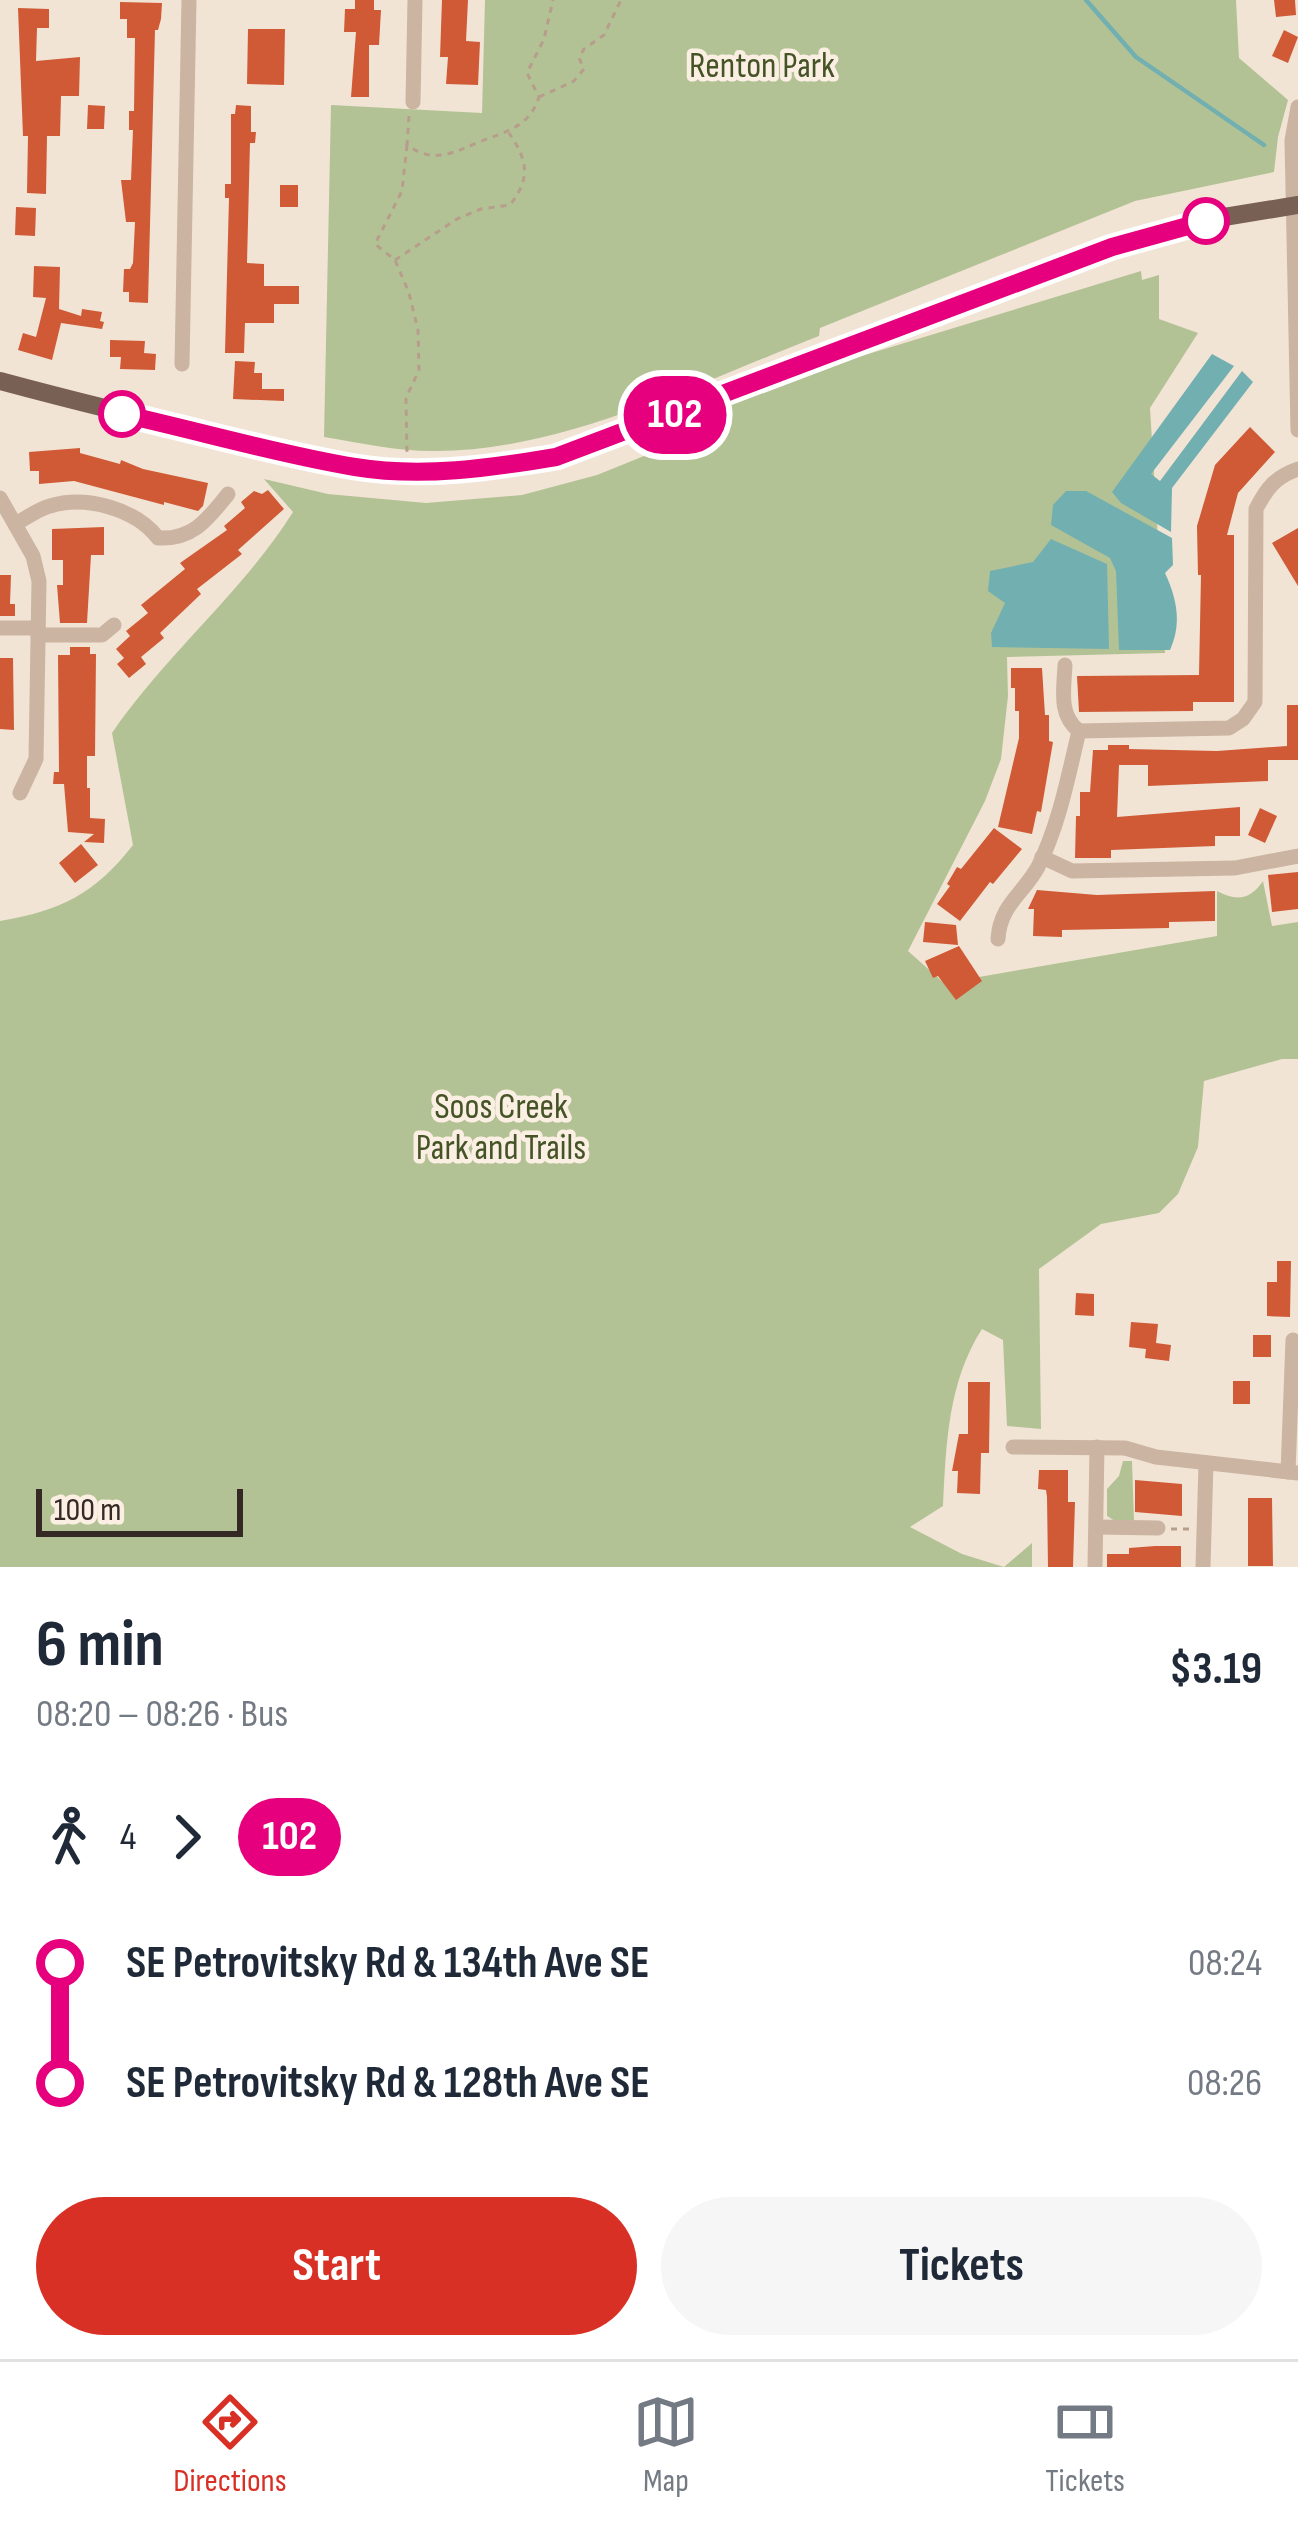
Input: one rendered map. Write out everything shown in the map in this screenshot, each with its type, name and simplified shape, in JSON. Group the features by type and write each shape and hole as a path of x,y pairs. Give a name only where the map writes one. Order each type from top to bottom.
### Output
{"main road":[{"path":"0,381 356,467 407,471 491,467 556,457 1112,247 1218,218 1296,205"}],"street":[{"path":"182,364 189,0"},
{"path":"413,102 415,0"},
{"path":"1298,107 1292,140 1298,430"},
{"path":"1065,665 1064,710 1079,731 1229,728 1243,719 1255,702 1256,509 1281,475 1298,469"},
{"path":"16,524 46,506 84,502 129,513 148,524 158,538 171,538 189,534 206,522 228,494"},
{"path":"0,498 38,568 36,759 20,793"},
{"path":"0,628 102,634 114,625"},
{"path":"998,939 1004,908 1036,871 1053,831 1079,731"},
{"path":"1042,856 1072,871 1235,868 1298,856"},
{"path":"1012,1447 1097,1447 1293,1472 1293,1340"},
{"path":"1095,1567 1097,1447"},
{"path":"1203,1567 1206,1463"},
{"path":"1096,1527 1158,1528"}],"path":[{"path":"539,97 527,73 544,38 553,0"},
{"path":"407,145 449,158 526,121 539,97 574,81 584,68 579,58 584,49 604,35 621,0"},
{"path":"407,471 406,398 419,370 414,313 394,260 375,244 402,191 406,128 413,102"},
{"path":"394,260 457,220 481,209 510,205 524,188 526,173 508,132"},
{"path":"1158,1528 1204,1530"}],"green space":[{"name":"Renton Park","path":"485,0 1236,0 1239,58 1288,100 1274,172 1135,201 820,328 819,336 630,411 531,440 482,448 419,451 324,437 331,105 482,113"},
{"name":"Soos Creek Park and Trails","path":"1141,271 1142,280 1159,275 1159,319 1198,333 1150,408 1165,653 1007,657 1001,759 985,801 908,951 944,983 1217,936 1217,891 1243,897 1263,881 1272,926 1298,922 1298,1059 1282,1059 1204,1081 1198,1147 1178,1194 1159,1213 1101,1224 1039,1269 1041,1429 1007,1426 1003,1340 982,1329 956,1392 943,1506 910,1527 962,1554 1004,1567 0,1567 0,921 75,898 105,876 133,845 112,733 251,570 293,512 264,479 328,494 426,503 522,495 597,475 644,456 710,402"},
{"path":"1123,1461 1132,1461 1134,1520 1115,1521 1107,1516 1107,1489 1119,1476"},
{"path":"1032,1543 1032,1567 1004,1567"}],"water":[{"path":"1212,354 1234,366 1151,474 1160,481 1242,371 1253,382 1172,488 1171,532 1121,503 1112,492"},
{"path":"1066,491 1086,491 1172,538 1173,565 1165,573 1176,611 1170,650 1119,650 1116,571 1110,558 1051,525 1053,505"},
{"path":"1051,539 1107,564 1109,649 992,647 991,633 1005,603 988,591 990,571 1033,562"}],"building":[{"path":"355,0 374,0 374,10 381,10 379,45 369,45 369,97 351,97 356,32 344,32 345,9 355,9"},
{"path":"442,0 468,0 466,41 480,42 478,85 446,84 448,57 440,57"},
{"path":"1274,0 1295,0 1296,15 1276,17"},
{"path":"120,2 162,3 155,30 148,303 129,302 129,292 123,292 124,269 133,263 135,222 126,222 121,180 131,180 129,111 134,111 135,38 127,38 127,19 120,19"},
{"path":"18,8 49,9 49,28 37,28 36,61 80,57 79,96 61,96 60,136 47,136 46,194 27,193 28,136 23,136"},
{"path":"248,29 285,29 284,85 247,84"},
{"path":"1284,30 1298,37 1288,63 1272,56"},
{"path":"88,105 105,106 104,129 87,129"},
{"path":"236,105 251,106 251,132 256,132 255,143 250,143 247,263 264,264 264,286 299,286 299,304 274,304 274,323 245,323 244,353 225,353 229,198 225,198 225,184 231,184 231,114"},
{"path":"280,185 298,185 298,207 280,207"},
{"path":"16,207 36,208 35,236 15,235"},
{"path":"34,266 60,267 59,309 81,316 82,309 102,312 100,321 104,322 102,329 61,323 52,360 18,350 23,333 36,337 46,298 33,297"},
{"path":"110,340 145,341 144,353 156,354 155,370 120,369 121,357 110,357"},
{"path":"235,361 255,362 254,373 262,373 262,389 284,389 284,401 233,399"},
{"path":"1250,427 1275,452 1238,493 1227,535 1234,535 1234,702 1193,702 1193,711 1079,712 1077,676 1199,675 1197,526 1215,465"},
{"path":"80,448 80,453 120,464 121,460 208,483 203,506 198,511 164,505 74,481 39,484 39,471 30,471 29,452"},
{"path":"268,490 284,509 238,550 242,554 197,589 201,594 160,633 164,638 141,657 146,664 129,678 117,664 124,658 116,649 130,636 126,631 148,613 141,605 185,569 180,563 227,530 224,526 245,508 241,502 254,491"},
{"path":"104,527 104,555 91,555 87,623 60,623 57,585 63,585 63,560 52,560 52,529"},
{"path":"1298,528 1298,586 1272,543"},
{"path":"0,575 11,575 10,604 15,604 15,616 0,616"},
{"path":"70,647 90,647 90,654 96,654 95,756 87,756 87,788 90,818 105,819 104,843 84,842 94,834 68,832 64,784 53,784 54,772 59,772 58,655 70,655"},
{"path":"0,658 13,658 14,730 0,729"},
{"path":"1011,668 1042,668 1045,715 1049,715 1049,741 1053,742 1041,812 1037,811 1032,834 998,827 1019,738"},
{"path":"1287,705 1298,705 1298,760 1268,760 1268,781 1148,786 1148,765 1119,765 1117,817 1240,807 1240,836 1215,836 1215,846 1111,850 1111,858 1075,858 1080,792 1090,792 1093,750 1108,750 1108,745 1217,751 1287,746"},
{"path":"1260,808 1277,816 1265,843 1248,835"},
{"path":"994,828 1022,849 960,921 937,904 957,867 961,869"},
{"path":"81,844 98,865 75,883 59,863"},
{"path":"1298,872 1298,909 1272,912 1268,875"},
{"path":"1037,890 1097,895 1215,891 1215,921 1033,936 1034,909 1028,909"},
{"path":"925,922 956,925 958,945 923,942"},
{"path":"959,946 982,981 956,1000 938,976 933,978 925,961"},
{"path":"1277,1261 1291,1261 1290,1317 1267,1316 1267,1282 1277,1282"},
{"path":"1076,1293 1094,1294 1094,1316 1075,1315"},
{"path":"1131,1322 1158,1324 1156,1343 1171,1345 1169,1361 1145,1358 1146,1349 1129,1347"},
{"path":"1253,1335 1271,1335 1271,1357 1253,1357"},
{"path":"1233,1381 1250,1381 1250,1404 1233,1404"},
{"path":"968,1382 990,1382 989,1453 981,1453 980,1494 957,1493 958,1471 952,1471 959,1434 968,1434"},
{"path":"1039,1470 1068,1470 1068,1502 1075,1502 1073,1567 1048,1567 1047,1497 1046,1490 1038,1489"},
{"path":"1135,1480 1182,1484 1182,1516 1135,1512"},
{"path":"1248,1498 1272,1498 1273,1566 1248,1566"},
{"path":"1181,1546 1181,1567 1107,1567 1107,1554 1129,1554 1129,1548"}],"waterway":[{"path":"1086,0 1136,57 1264,145"}],"bus line":[{"name":"102","path":"122,414 356,467 421,471 556,457 1112,247 1206,221"}]}
